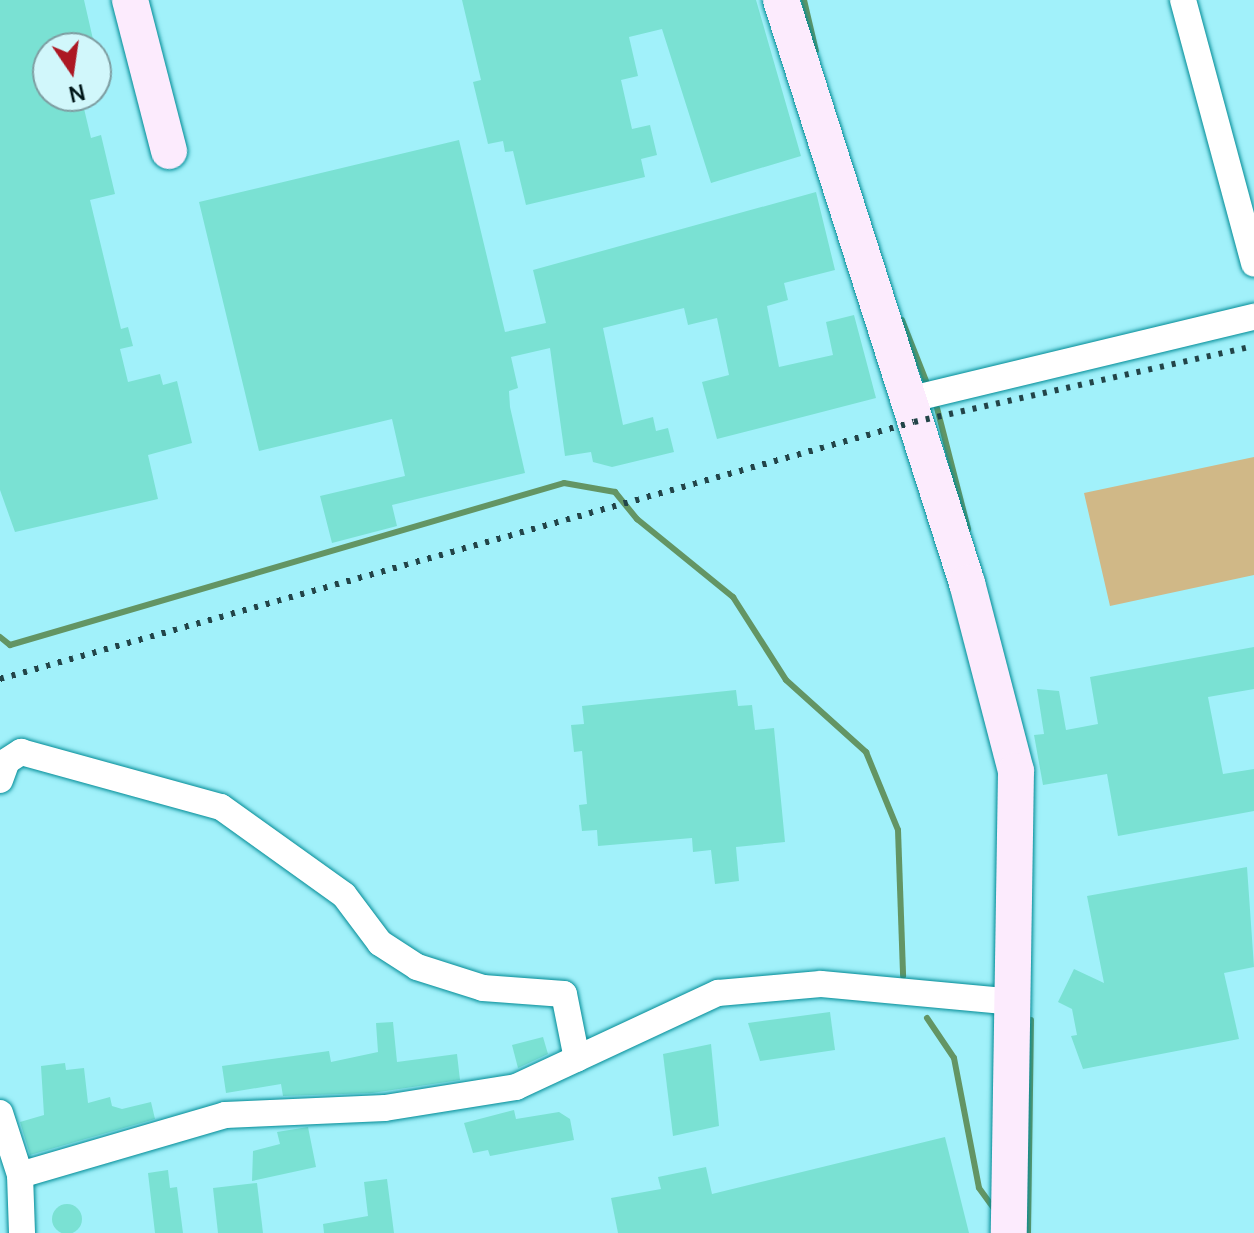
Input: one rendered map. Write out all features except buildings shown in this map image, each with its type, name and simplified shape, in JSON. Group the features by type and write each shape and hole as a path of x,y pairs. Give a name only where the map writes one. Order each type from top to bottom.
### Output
{"street":[{"path":"130,0 169,151"},
{"path":"781,0 967,583 1016,771 1015,1002 1009,1233"},
{"path":"1183,0 1254,264"},
{"path":"907,400 1254,317"},
{"path":"0,780 7,761 21,752 221,807 344,895 380,943 417,967 483,988 564,994 577,1059"},
{"path":"20,1175 225,1115 385,1108 516,1087 718,993 821,984 1015,1002"},
{"path":"0,1113 20,1175 22,1233"}],"shaded area":[{"path":"1254,457 1254,575 1110,606 1084,493"}],"waterway":[{"path":"804,0 816,51"},
{"path":"902,320 926,381"},
{"path":"937,408 968,529"},
{"path":"0,637 10,645 564,483 615,492 637,519 733,597 786,680 866,752 898,830 903,976"},
{"path":"927,1018 954,1058 979,1188 997,1213"},
{"path":"1028,1233 1031,1020"}],"railway":[{"path":"0,679 914,422 1254,346"}]}
